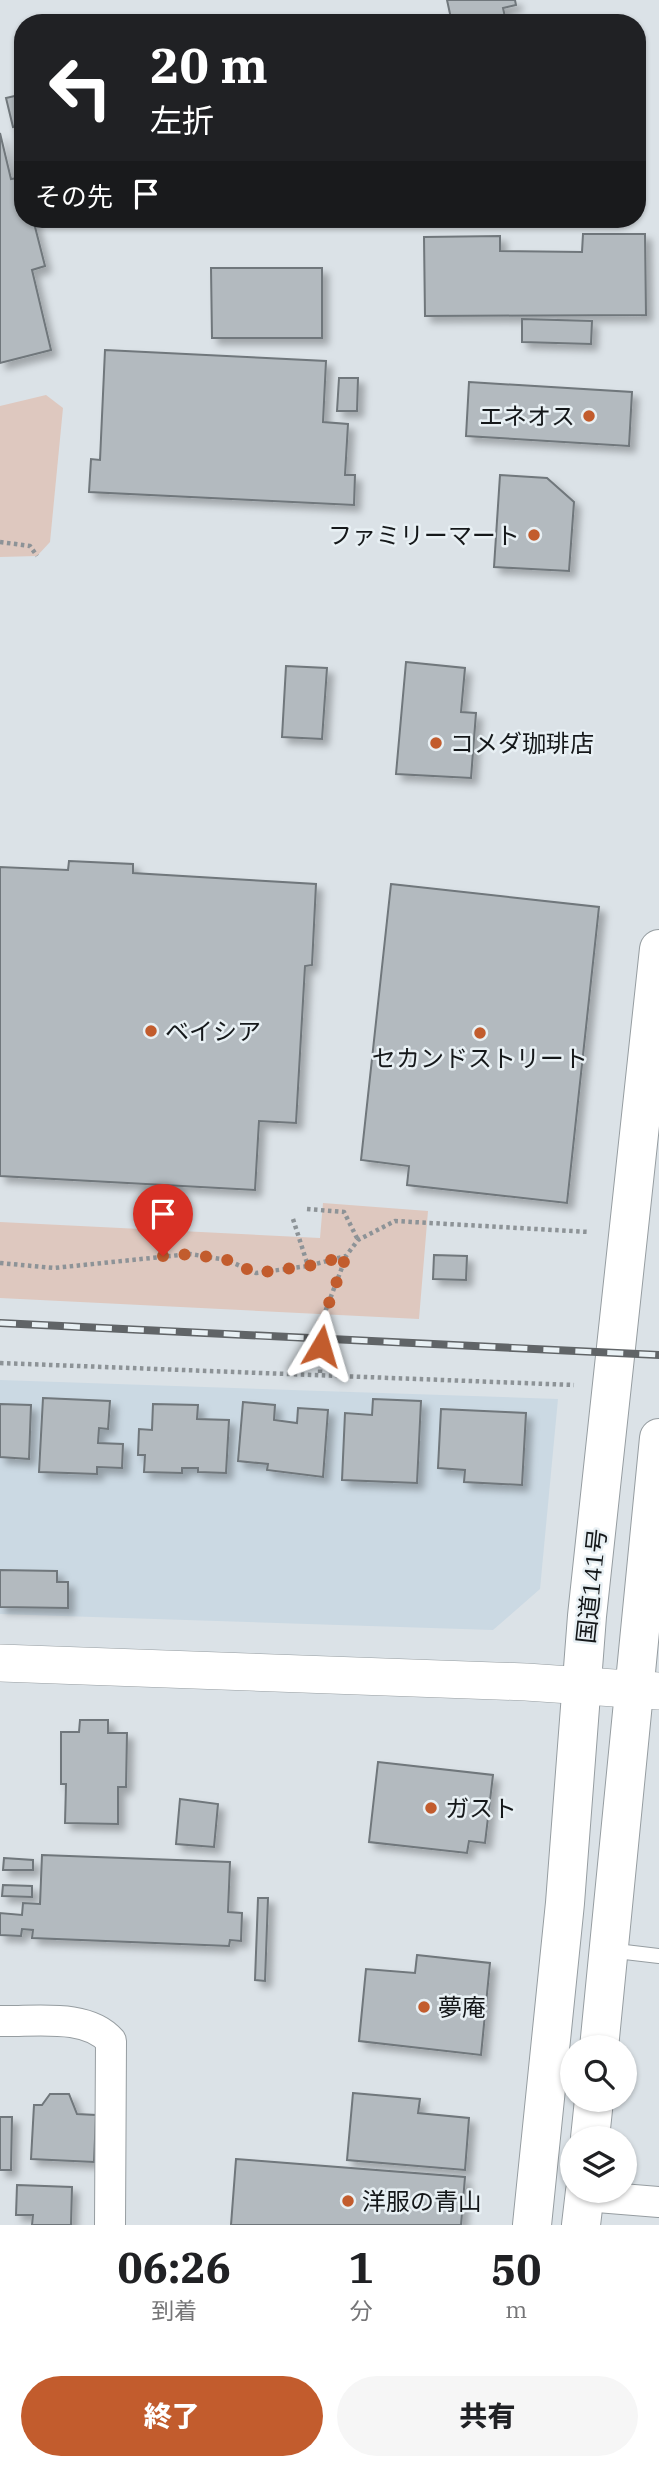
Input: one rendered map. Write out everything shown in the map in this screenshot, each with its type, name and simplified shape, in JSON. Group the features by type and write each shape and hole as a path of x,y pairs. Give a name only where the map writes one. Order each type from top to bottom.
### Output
{"highway":[{"name":"国道141号","path":"532,2225 565,1903 581,1686 659,949"},
{"path":"599,2035 608,1950 647,1690 639,1619 659,1438"}],"street":[{"path":"0,1664 647,1690"},
{"path":"0,2021 86,2024 102,2030 111,2041 110,2225"},
{"path":"584,2204 659,2202"}],"lane":[{"path":"608,1950 659,1956"}],"path":[{"path":"0,542 30,546 37,556"},
{"path":"307,1209 344,1212 358,1240"},
{"path":"293,1219 308,1266"},
{"path":"320,1373 323,1320 346,1256 358,1240 395,1221 589,1232"},
{"path":"0,1263 54,1268 190,1254 227,1260 256,1273 308,1266 346,1256"},
{"path":"0,1363 320,1373 574,1385"}],"shaded area":[{"path":"46,395 63,408 50,542 37,556 0,557 0,406"},
{"path":"323,1203 428,1211 419,1319 0,1298 0,1222 320,1238"},
{"path":"0,1380 558,1399 540,1589 493,1630 0,1614"}],"building":[{"path":"447,0 515,0 516,5 503,8 504,14 450,14"},
{"path":"14,96 14,127 13,127 6,98"},
{"path":"0,133 11,179 14,178 14,228 35,228 45,266 32,270 51,350 0,363"},
{"path":"583,234 645,234 646,315 425,316 424,237 500,236 500,251 582,252"},
{"path":"211,268 322,268 322,338 212,338"},
{"path":"522,319 592,321 591,344 522,342"},
{"path":"105,350 326,361 323,422 348,424 345,475 355,475 354,505 89,492 91,459 100,460"},
{"path":"339,378 358,378 357,411 337,411"},
{"path":"469,382 632,392 629,446 466,436"},
{"name":"ファミリーマート","path":"500,475 547,478 574,502 569,571 494,567"},
{"name":"コメダ珈琲店","path":"406,662 465,668 461,712 476,713 471,778 396,774"},
{"path":"286,666 327,668 322,739 282,737"},
{"name":"ベイシア","path":"69,861 133,864 133,873 316,884 312,965 305,966 296,1123 259,1121 255,1190 0,1176 0,867 68,870"},
{"name":"セカンドストリート","path":"391,884 599,907 567,1203 407,1185 409,1166 361,1160"},
{"path":"434,1255 467,1256 466,1280 433,1279"},
{"path":"43,1398 110,1401 108,1429 99,1428 98,1443 123,1444 122,1468 97,1467 97,1474 39,1472"},
{"path":"373,1399 421,1401 417,1483 342,1480 345,1413 372,1415"},
{"path":"243,1402 275,1405 274,1420 297,1423 298,1408 328,1410 323,1477 267,1470 268,1464 238,1461"},
{"path":"0,1404 31,1405 29,1459 0,1457"},
{"path":"153,1404 198,1405 197,1419 229,1420 226,1473 198,1472 198,1468 182,1468 182,1473 144,1472 145,1455 138,1455 139,1429 152,1430"},
{"path":"441,1409 526,1413 522,1485 464,1482 465,1470 438,1468"},
{"path":"0,1570 57,1571 57,1582 68,1582 68,1608 0,1607"},
{"path":"80,1720 108,1720 108,1733 127,1733 126,1787 118,1787 118,1824 65,1823 66,1784 61,1784 61,1732 79,1732"},
{"name":"ガスト","path":"378,1762 493,1775 485,1843 469,1841 467,1853 369,1842"},
{"path":"180,1799 218,1804 214,1847 176,1844"},
{"path":"42,1855 230,1862 228,1912 242,1913 241,1941 230,1940 229,1946 32,1938 33,1930 22,1929 21,1936 0,1935 0,1913 22,1915 23,1903 40,1904"},
{"path":"4,1858 33,1860 33,1870 3,1870"},
{"path":"3,1885 32,1886 32,1897 2,1896"},
{"path":"258,1898 268,1898 265,1981 255,1980"},
{"name":"夢庵","path":"417,1955 490,1963 481,2055 359,2041 366,1969 415,1973"},
{"path":"353,2093 420,2099 418,2113 469,2118 465,2170 347,2160"},
{"path":"50,2094 69,2094 77,2114 96,2115 94,2162 31,2159 34,2105 42,2105"},
{"path":"0,2117 12,2117 11,2170 0,2170"},
{"name":"洋服の青山","path":"236,2159 465,2177 461,2225 231,2225"},
{"path":"17,2185 72,2187 71,2225 32,2225 33,2215 16,2215"}],"railway":[{"path":"0,1323 659,1355"}],"place":[{"name":"エネオス","path":"589,416"},
{"name":"ファミリーマート","path":"534,535"},
{"name":"コメダ珈琲店","path":"436,743"},
{"name":"ベイシア","path":"151,1031"},
{"name":"セカンドストリート","path":"480,1033"},
{"name":"ガスト","path":"431,1808"},
{"name":"夢庵","path":"424,2007"},
{"name":"洋服の青山","path":"348,2201"}],"route":[{"path":"163,1256 190,1254 227,1260 256,1273 272,1273 346,1256 323,1320 321,1346"}]}
